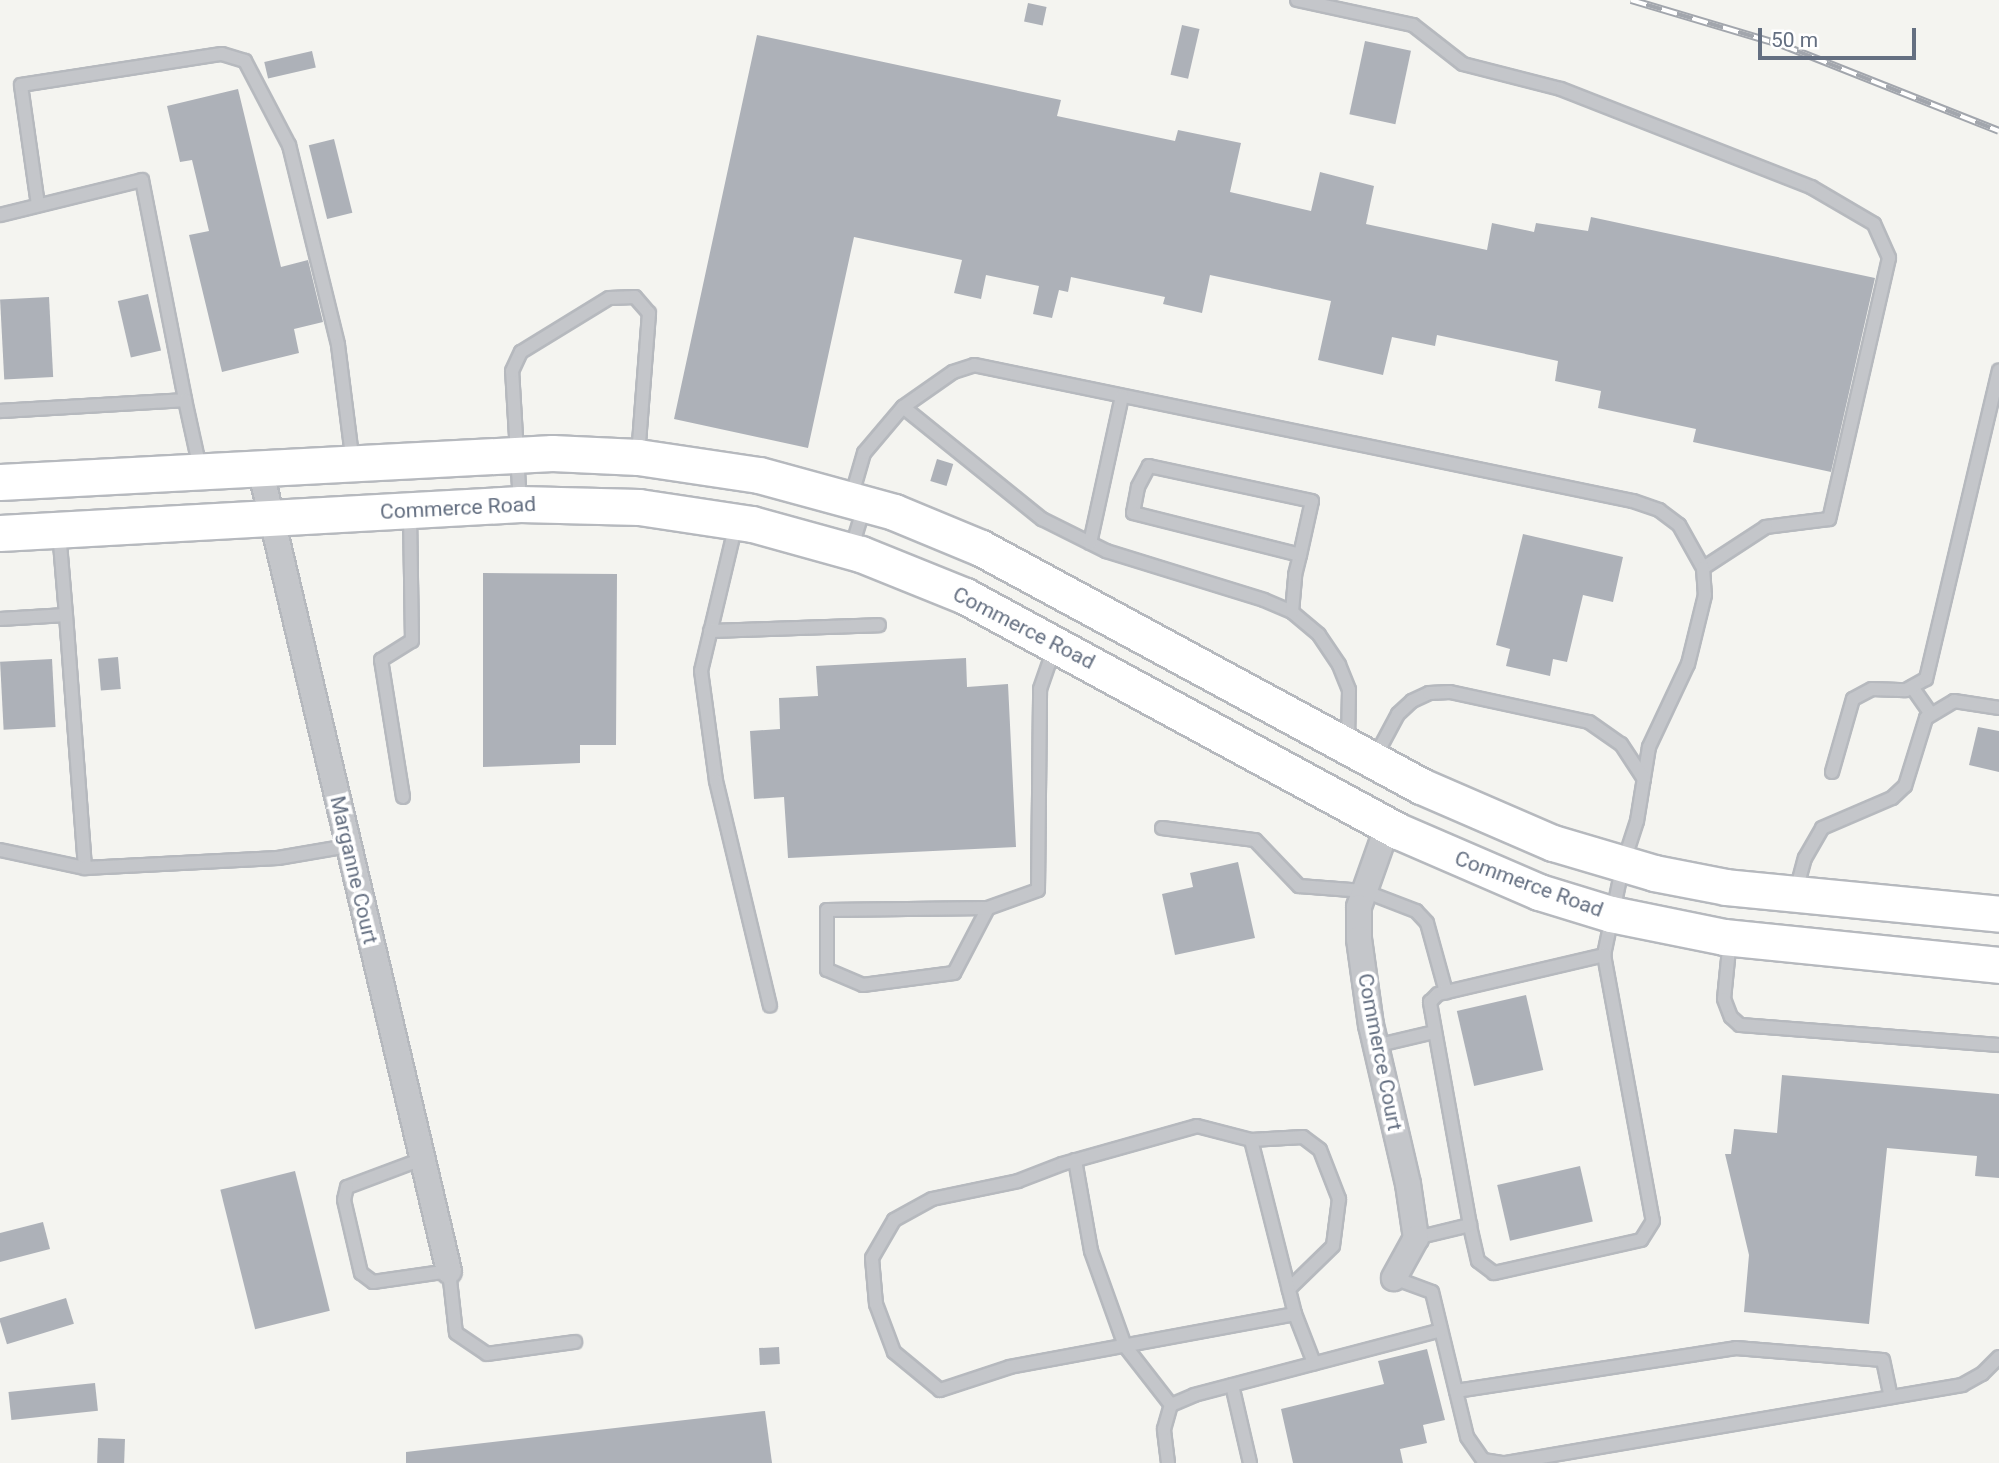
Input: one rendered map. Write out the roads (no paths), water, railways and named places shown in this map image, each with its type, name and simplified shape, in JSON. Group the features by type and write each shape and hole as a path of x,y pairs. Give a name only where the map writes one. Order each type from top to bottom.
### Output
{"main road":[{"path":"0,482 517,455 638,457 858,490 1022,567 1360,753 1496,821 1623,864 1703,883 1795,895 1999,914"},
{"name":"Commerce Road","path":"0,533 520,504 639,507 737,521 850,550 931,580 1056,643 1388,825 1503,878 1611,914 1730,938 1999,965"}],"street":[{"name":"Marganne Court","path":"260,468 449,1271"},
{"name":"Commerce Court","path":"1388,825 1359,907 1359,939 1375,1046 1408,1184 1416,1238"},
{"path":"1394,1278 1416,1238"}],"lane":[{"path":"1297,0 1413,25 1463,64 1560,89 1811,187 1874,224 1889,258 1829,519 1766,527 1703,568"},
{"path":"38,205 21,85 222,54 245,61 289,145 338,345 353,463"},
{"path":"0,215 142,180 201,471"},
{"path":"520,504 512,371 521,352 609,298 635,297 649,313 638,457"},
{"path":"850,550 864,453 903,407 953,372 974,365 1633,501 1659,510 1679,526 1703,568 1705,595 1698,635 1648,747 1632,841 1623,864 1604,955 1653,1212 1651,1229 1641,1240 1494,1273 1478,1261 1430,1002 1446,992 1604,955"},
{"path":"1832,772 1853,699 1872,689 1912,687 1926,679 1999,371"},
{"path":"1090,543 1122,396"},
{"path":"0,411 185,400"},
{"path":"903,407 1013,498 1090,543 1292,612 1319,635 1339,665 1360,753"},
{"path":"1292,612 1311,501 1149,466 1138,487 1133,513 1300,555"},
{"path":"403,797 380,660 412,641 410,510"},
{"path":"737,521 701,671 716,781 770,1006"},
{"path":"59,530 85,868"},
{"path":"0,619 66,615"},
{"path":"710,631 879,625"},
{"path":"988,908 954,973 863,985 827,970 827,910 988,908 1038,890 1040,689 1056,643"},
{"path":"1912,687 1931,713"},
{"path":"1360,753 1398,714 1429,693 1450,692 1589,722 1621,744 1644,779"},
{"path":"1795,895 1805,858 1822,828 1892,798 1905,786 1922,725 1931,713 1965,699 1999,708"},
{"path":"1162,828 1255,840 1299,886 1364,891 1423,916 1446,992"},
{"path":"0,850 85,868 278,858 348,846"},
{"path":"1730,938 1724,999 1731,1017 1740,1025 1999,1045"},
{"path":"1375,1046 1434,1032"},
{"path":"1289,1289 1333,1246 1339,1199 1320,1150 1303,1137 1251,1140 1197,1126 1074,1160 1018,1181 932,1199 894,1220 873,1258 876,1304 894,1352 940,1390 1010,1367 1295,1314"},
{"path":"1251,1140 1295,1314 1314,1363"},
{"path":"422,1159 347,1187 344,1200 358,1266 373,1282 449,1271 456,1333 487,1354 575,1342"},
{"path":"1074,1160 1091,1251 1125,1346 1171,1405"},
{"path":"1416,1238 1470,1225"},
{"path":"1394,1278 1432,1292 1473,1450 1483,1460 1504,1463 1962,1385 1982,1374 1999,1357"},
{"path":"1171,1405 1232,1385 1441,1331"},
{"path":"1456,1391 1736,1348 1883,1360 1891,1397"},
{"path":"1232,1385 1250,1463"},
{"path":"1168,1463 1164,1429 1171,1405"}],"railway":[{"path":"1631,0 1782,45 1999,131"}]}
